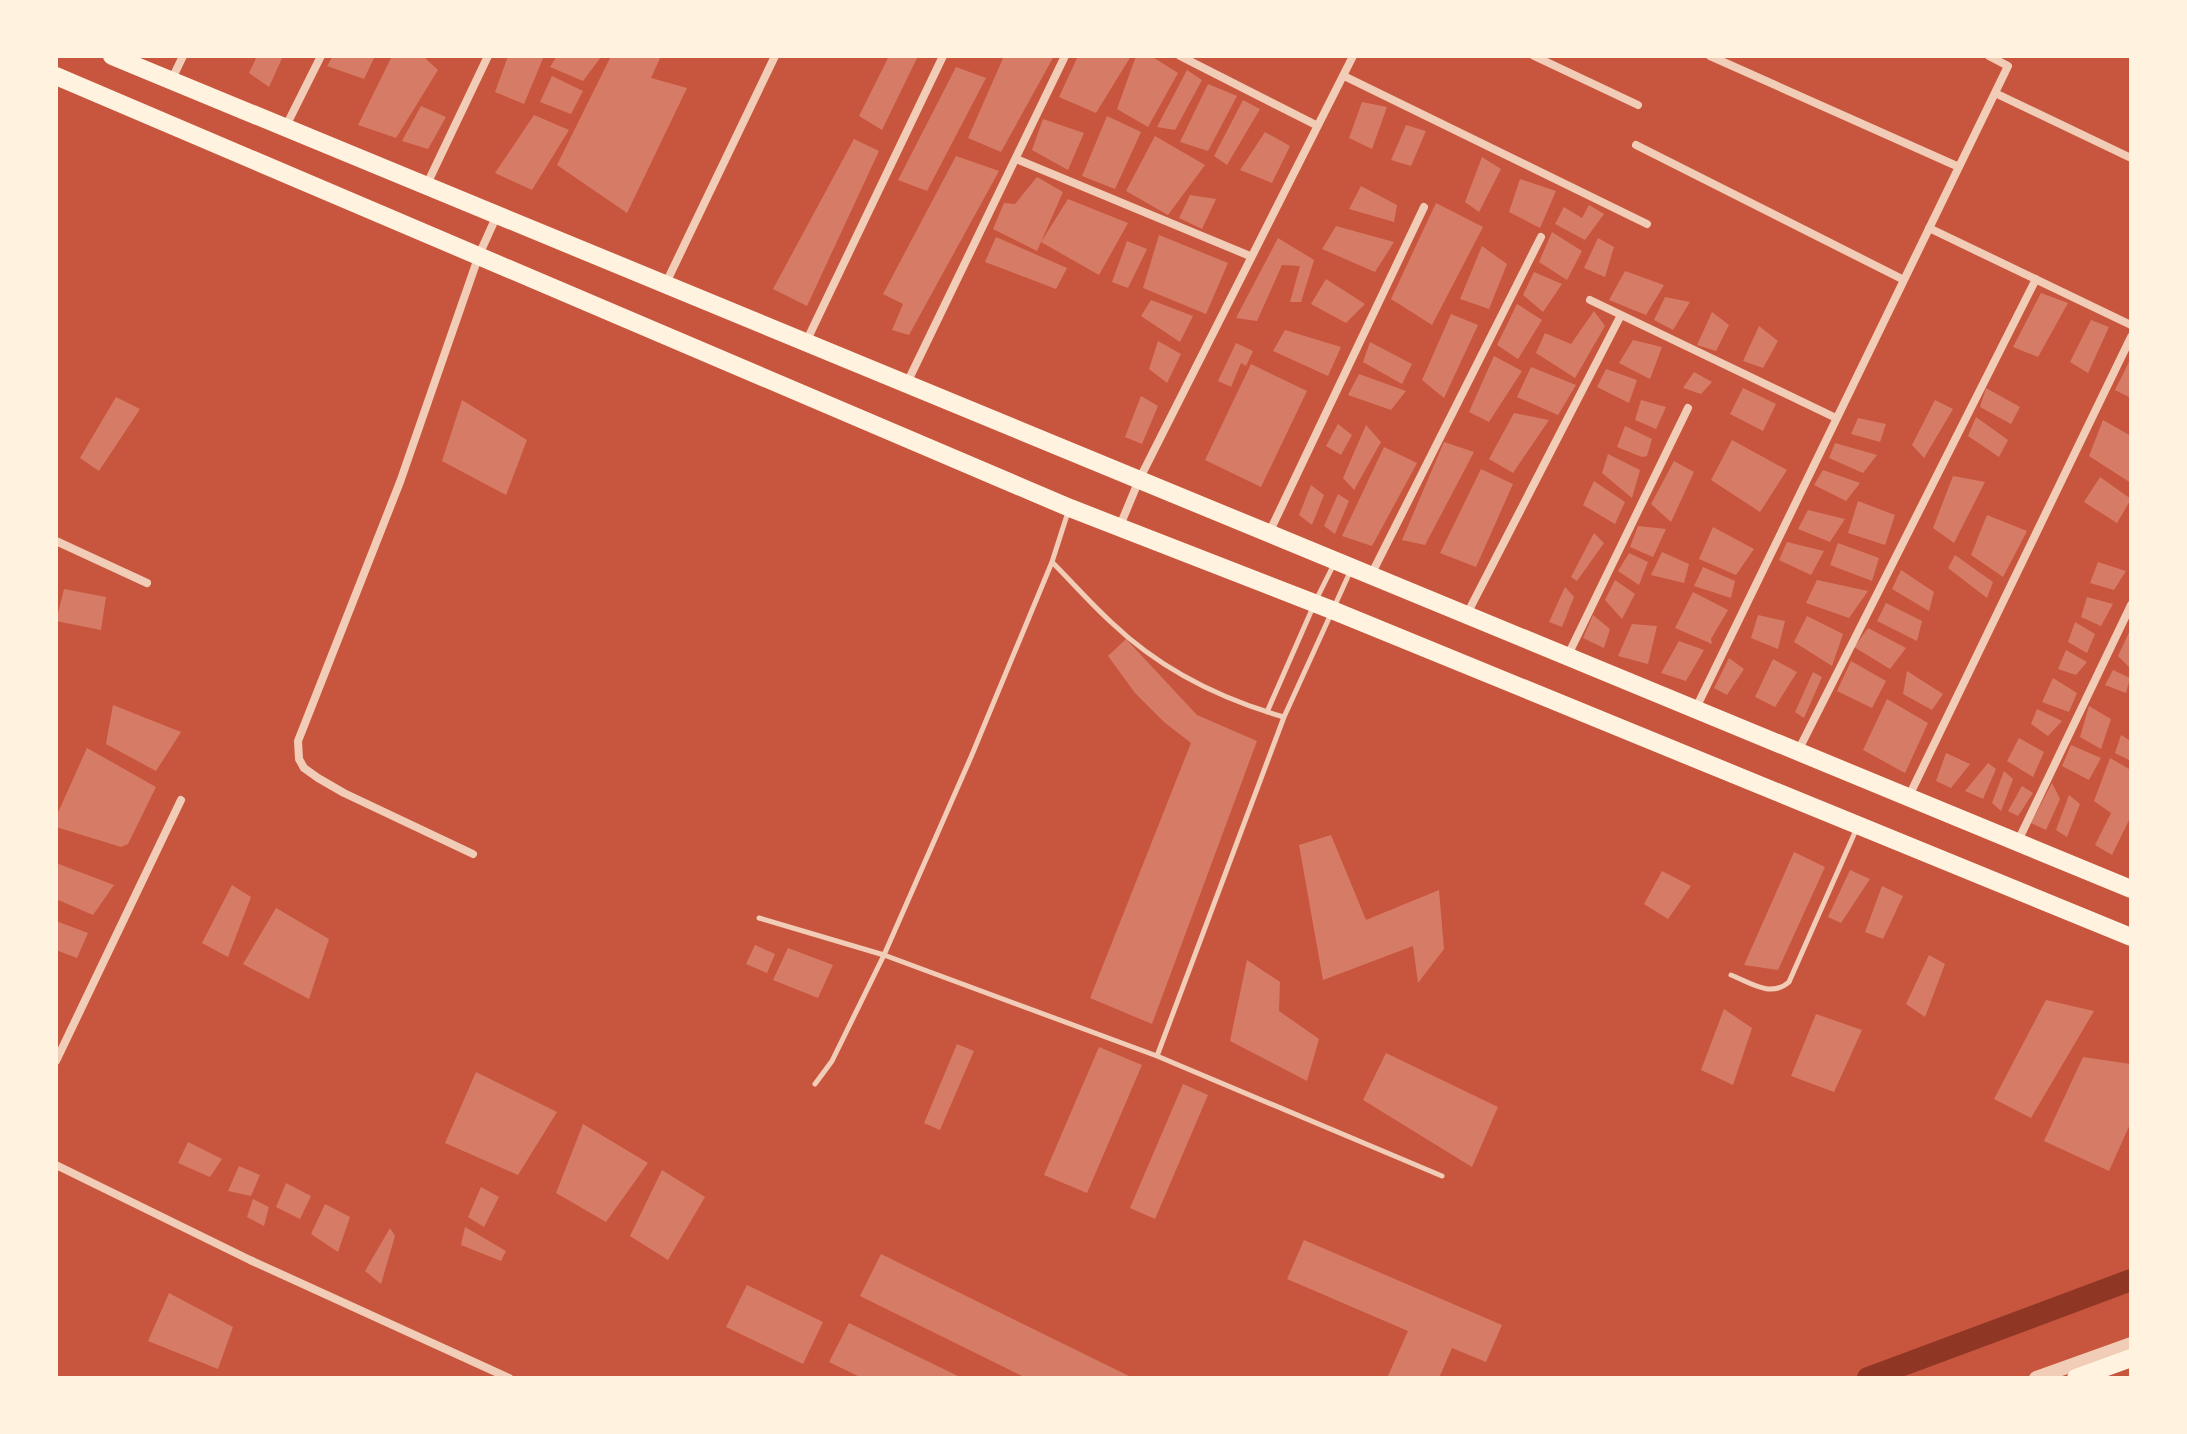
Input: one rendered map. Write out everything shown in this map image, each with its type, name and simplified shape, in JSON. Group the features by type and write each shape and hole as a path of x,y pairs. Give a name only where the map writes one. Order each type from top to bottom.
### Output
{"main road":[{"path":"112,56 2131,889"},
{"path":"56,76 1070,508 1323,607 2131,937"},
{"path":"2076,1378 2131,1358"}],"street":[{"path":"172,79 183,56"},
{"path":"286,126 321,56"},
{"path":"427,185 488,56"},
{"path":"664,285 775,56"},
{"path":"805,343 943,56"},
{"path":"906,384 1065,56"},
{"path":"1180,56 1316,125"},
{"path":"1119,528 1139,480 1250,256 1353,56"},
{"path":"1534,56 1638,105"},
{"path":"1710,56 1959,167"},
{"path":"1989,56 2008,66"},
{"path":"1696,708 2012,56"},
{"path":"1344,76 1647,224"},
{"path":"1995,93 2131,158"},
{"path":"1636,145 1904,280"},
{"path":"1016,159 1250,256"},
{"path":"1269,533 1424,207"},
{"path":"473,854 344,793 304,768 297,750 400,482 479,255 497,214"},
{"path":"1929,228 2131,325"},
{"path":"1371,576 1541,237"},
{"path":"1798,751 2036,279"},
{"path":"1590,300 1836,418"},
{"path":"1467,615 1621,315"},
{"path":"1909,797 2131,337"},
{"path":"1568,656 1688,408"},
{"path":"56,541 147,583"},
{"path":"2018,842 2131,605"},
{"path":"56,1061 181,800"},
{"path":"56,1165 250,1260 509,1378"},
{"path":"2036,1378 2131,1344"}],"lane":[{"path":"815,1084 832,1061 884,955 971,757 1052,562 1070,508"},
{"path":"1052,562 1114,625 1164,664 1227,698 1284,717"},
{"path":"1267,712 1344,564"},
{"path":"1157,1056 1323,607 1344,564"},
{"path":"1731,975 1772,991 1780,990 1789,982 1858,826"},
{"path":"759,918 884,955 1157,1056 1442,1176"}],"building":[{"path":"257,56 283,56 269,87 249,73"},
{"path":"333,56 375,56 364,79 327,66"},
{"path":"392,56 423,56 438,70 396,138 358,125"},
{"path":"508,56 544,56 524,104 495,92"},
{"path":"557,56 601,57 583,81 550,67"},
{"path":"611,56 661,56 651,78 687,88 627,213 557,165"},
{"path":"889,56 918,56 882,130 859,116"},
{"path":"1004,56 1054,56 1001,152 968,138"},
{"path":"1078,56 1131,56 1096,113 1059,97"},
{"path":"1136,56 1151,56 1178,73 1148,127 1117,109"},
{"path":"956,67 986,78 927,191 898,180"},
{"path":"1187,70 1202,80 1175,130 1157,127"},
{"path":"552,76 583,91 571,114 540,102"},
{"path":"1208,84 1237,96 1208,151 1180,142"},
{"path":"1243,100 1260,109 1227,165 1214,156"},
{"path":"1362,102 1387,107 1372,149 1349,138"},
{"path":"421,106 446,117 428,149 402,141"},
{"path":"534,115 569,130 532,190 495,173"},
{"path":"1107,116 1141,132 1115,189 1082,176"},
{"path":"1043,119 1084,133 1068,170 1032,150"},
{"path":"1406,125 1426,131 1411,166 1391,160"},
{"path":"1265,132 1290,146 1272,183 1240,170"},
{"path":"1155,136 1205,165 1168,215 1126,191"},
{"path":"854,139 879,151 807,306 773,289"},
{"path":"956,156 999,171 909,335 892,330 903,304 883,294"},
{"path":"1482,157 1501,169 1479,212 1465,202"},
{"path":"1037,177 1063,192 1037,251 993,229 1004,203 1015,204"},
{"path":"1520,179 1556,191 1540,228 1509,212"},
{"path":"1361,186 1397,205 1394,222 1349,209"},
{"path":"1190,195 1216,199 1202,229 1179,218"},
{"path":"1068,199 1128,223 1099,275 1041,242"},
{"path":"1436,203 1483,227 1432,325 1391,299"},
{"path":"1589,205 1604,214 1585,240 1555,224 1564,207 1582,218"},
{"path":"1336,226 1394,242 1375,272 1322,249"},
{"path":"1552,232 1582,251 1567,280 1539,262"},
{"path":"1159,235 1228,263 1206,314 1143,288"},
{"path":"996,237 1067,268 1056,289 985,262"},
{"path":"1278,238 1314,260 1301,302 1290,302 1300,266 1282,265 1257,321 1236,318"},
{"path":"1598,238 1614,247 1605,277 1584,268"},
{"path":"1127,241 1147,249 1128,288 1112,282"},
{"path":"1482,246 1507,264 1489,309 1460,299"},
{"path":"1625,271 1664,285 1646,315 1609,300"},
{"path":"1534,272 1562,284 1543,312 1523,295"},
{"path":"1326,279 1365,304 1346,323 1311,304"},
{"path":"2041,293 2068,303 2038,357 2013,347"},
{"path":"1665,297 1690,302 1673,330 1654,320"},
{"path":"1151,300 1193,316 1180,342 1141,316"},
{"path":"1517,304 1542,320 1518,359 1497,345"},
{"path":"1594,311 1605,326 1575,378 1536,353 1545,333 1571,344"},
{"path":"1712,312 1729,325 1716,351 1697,345"},
{"path":"1451,314 1478,325 1444,398 1422,380"},
{"path":"2091,320 2109,327 2088,373 2070,362"},
{"path":"1759,326 1778,341 1763,368 1743,361"},
{"path":"1285,330 1341,347 1328,376 1273,351"},
{"path":"1633,340 1662,347 1650,379 1619,363"},
{"path":"1158,341 1181,354 1167,383 1149,369"},
{"path":"1370,342 1412,364 1402,384 1363,362"},
{"path":"1236,343 1253,351 1246,366 1241,363 1231,387 1218,381"},
{"path":"1494,356 1522,371 1489,422 1469,412"},
{"path":"2131,358 2131,398 2115,390"},
{"path":"1251,364 1307,391 1261,487 1205,460"},
{"path":"1531,367 1576,385 1558,415 1517,397"},
{"path":"1606,369 1637,380 1629,403 1597,387"},
{"path":"1694,372 1712,382 1701,394 1683,388"},
{"path":"1359,374 1406,391 1391,410 1348,395"},
{"path":"1743,388 1776,404 1763,431 1730,414"},
{"path":"1986,388 2020,407 2011,424 1980,407"},
{"path":"1141,396 1158,406 1142,444 1125,437"},
{"path":"116,397 140,409 99,471 80,458"},
{"path":"462,400 527,440 506,495 442,461"},
{"path":"1641,400 1666,407 1656,429 1635,420"},
{"path":"1935,400 1953,409 1924,458 1912,445"},
{"path":"1514,413 1549,420 1513,473 1489,459"},
{"path":"1976,417 2008,440 1999,457 1968,436"},
{"path":"1858,418 1886,424 1880,442 1851,434"},
{"path":"2103,420 2131,436 2131,483 2089,456"},
{"path":"1338,424 1352,435 1341,455 1326,446"},
{"path":"1366,425 1381,442 1354,490 1343,478"},
{"path":"1625,426 1652,439 1647,456 1617,447"},
{"path":"1732,440 1787,470 1760,512 1711,480"},
{"path":"1444,442 1474,452 1425,545 1402,540"},
{"path":"1835,443 1877,455 1863,473 1829,458"},
{"path":"1384,447 1417,463 1372,546 1342,536"},
{"path":"1608,454 1640,470 1632,498 1602,473"},
{"path":"1674,461 1694,472 1671,522 1651,504"},
{"path":"1481,469 1513,484 1476,567 1440,553"},
{"path":"1823,470 1860,483 1846,501 1814,485"},
{"path":"1953,476 1985,482 1954,543 1933,528"},
{"path":"2100,477 2131,499 2117,523 2084,502"},
{"path":"1594,481 1625,502 1615,524 1583,505"},
{"path":"1311,485 1324,495 1312,525 1299,515"},
{"path":"1338,494 1349,501 1335,534 1324,526"},
{"path":"1858,501 1895,515 1885,545 1848,533"},
{"path":"1808,510 1845,519 1830,542 1798,529"},
{"path":"1987,515 2027,531 2003,577 1971,555"},
{"path":"1638,526 1666,529 1653,557 1630,547"},
{"path":"1713,527 1754,549 1736,575 1699,559"},
{"path":"1594,533 1604,543 1577,581 1571,577"},
{"path":"1787,542 1824,551 1811,575 1779,560"},
{"path":"1838,543 1879,558 1872,581 1830,565"},
{"path":"1662,552 1689,564 1684,583 1651,575"},
{"path":"1629,553 1648,562 1639,585 1618,571"},
{"path":"1955,555 1993,582 1987,598 1948,568"},
{"path":"2098,562 2126,571 2114,590 2090,583"},
{"path":"1703,567 1735,581 1731,598 1694,586"},
{"path":"1901,570 1934,592 1929,611 1892,589"},
{"path":"1615,580 1635,594 1622,619 1605,600"},
{"path":"1817,580 1868,591 1849,618 1806,603"},
{"path":"1565,587 1574,597 1562,627 1549,622"},
{"path":"64,589 106,597 101,630 56,621"},
{"path":"1693,592 1728,610 1711,639 1712,644 1675,628"},
{"path":"2087,597 2113,604 2101,626 2081,617"},
{"path":"1886,603 1922,621 1917,641 1877,621"},
{"path":"1593,615 1610,629 1604,648 1583,638"},
{"path":"1758,615 1785,621 1778,649 1751,638"},
{"path":"1807,616 1843,634 1832,666 1794,642"},
{"path":"2075,622 2095,634 2087,653 2068,642"},
{"path":"1632,624 1657,626 1648,664 1618,656"},
{"path":"1868,628 1906,648 1890,669 1854,647"},
{"path":"2131,628 2131,669 2118,656"},
{"path":"1126,639 1197,715 1257,741 1152,1024 1090,998 1191,743 1135,693 1108,656"},
{"path":"1679,641 1704,650 1686,681 1661,673"},
{"path":"2066,650 2087,662 2076,675 2058,669"},
{"path":"1729,658 1744,669 1727,695 1714,688"},
{"path":"1773,659 1797,672 1775,707 1755,697"},
{"path":"1851,661 1886,681 1872,708 1837,691"},
{"path":"2113,670 2130,678 2126,693 2105,685"},
{"path":"1907,671 1943,694 1932,710 1903,694"},
{"path":"1813,672 1822,677 1804,718 1795,712"},
{"path":"2053,678 2077,693 2069,712 2042,702"},
{"path":"1887,699 1928,723 1905,773 1863,750"},
{"path":"113,705 181,732 156,771 106,744"},
{"path":"2089,706 2111,719 2101,749 2080,737"},
{"path":"2037,709 2062,721 2048,736 2031,724"},
{"path":"2121,735 2131,741 2131,761 2115,753"},
{"path":"2019,738 2044,752 2033,777 2007,761"},
{"path":"2071,745 2101,758 2089,780 2062,766"},
{"path":"87,748 156,787 128,844 121,847 56,827 56,817"},
{"path":"1946,753 1970,764 1951,788 1936,781"},
{"path":"2110,758 2131,770 2131,816 2112,855 2095,845 2111,813 2094,801"},
{"path":"1988,763 1996,769 1983,799 1965,791"},
{"path":"2004,771 2013,779 2001,811 1992,803"},
{"path":"2052,783 2060,799 2046,830 2031,823"},
{"path":"2022,786 2033,793 2018,816 2008,811"},
{"path":"2069,795 2080,804 2067,837 2056,830"},
{"path":"1331,835 1366,920 1439,890 1444,949 1418,983 1413,946 1323,980 1299,845"},
{"path":"1794,852 1825,867 1778,970 1744,965"},
{"path":"56,863 114,885 93,915 56,899"},
{"path":"1850,870 1870,879 1841,923 1828,917"},
{"path":"1662,871 1691,886 1668,919 1644,904"},
{"path":"232,885 251,897 228,957 202,943"},
{"path":"1882,886 1903,896 1883,939 1865,932"},
{"path":"276,908 329,939 309,999 243,964"},
{"path":"56,921 88,933 77,958 56,950"},
{"path":"755,945 775,954 767,973 746,964"},
{"path":"788,948 833,965 818,998 773,980"},
{"path":"1929,955 1945,964 1925,1017 1906,1004"},
{"path":"1247,960 1280,982 1279,1011 1319,1039 1307,1081 1230,1041"},
{"path":"2046,1000 2094,1011 2031,1118 1994,1099"},
{"path":"1724,1009 1752,1028 1733,1085 1701,1070"},
{"path":"1816,1014 1862,1030 1834,1092 1791,1076"},
{"path":"957,1044 974,1051 940,1130 924,1123"},
{"path":"1099,1047 1142,1065 1087,1193 1044,1175"},
{"path":"1386,1053 1498,1107 1472,1167 1363,1100"},
{"path":"2083,1057 2131,1064 2131,1122 2109,1171 2044,1141"},
{"path":"476,1072 557,1112 518,1175 445,1143"},
{"path":"1183,1084 1208,1095 1155,1219 1130,1208"},
{"path":"583,1124 648,1163 606,1222 556,1193"},
{"path":"188,1142 222,1159 210,1177 178,1163"},
{"path":"239,1166 260,1175 251,1196 228,1191"},
{"path":"662,1170 705,1197 668,1260 630,1236"},
{"path":"286,1183 311,1196 300,1219 276,1207"},
{"path":"481,1187 499,1197 484,1227 468,1217"},
{"path":"253,1199 269,1207 264,1226 247,1217"},
{"path":"325,1204 350,1217 338,1252 311,1234"},
{"path":"465,1227 506,1251 501,1261 461,1245"},
{"path":"390,1228 395,1236 381,1284 365,1271"},
{"path":"1304,1240 1502,1325 1486,1362 1452,1348 1439,1378 1387,1378 1408,1331 1287,1279"},
{"path":"881,1254 1133,1378 1026,1378 860,1296"},
{"path":"747,1285 823,1322 803,1364 726,1327"},
{"path":"169,1293 233,1327 218,1369 148,1341"},
{"path":"849,1323 962,1378 862,1378 829,1362"}],"waterway":[{"path":"1868,1378 2131,1280"}]}
